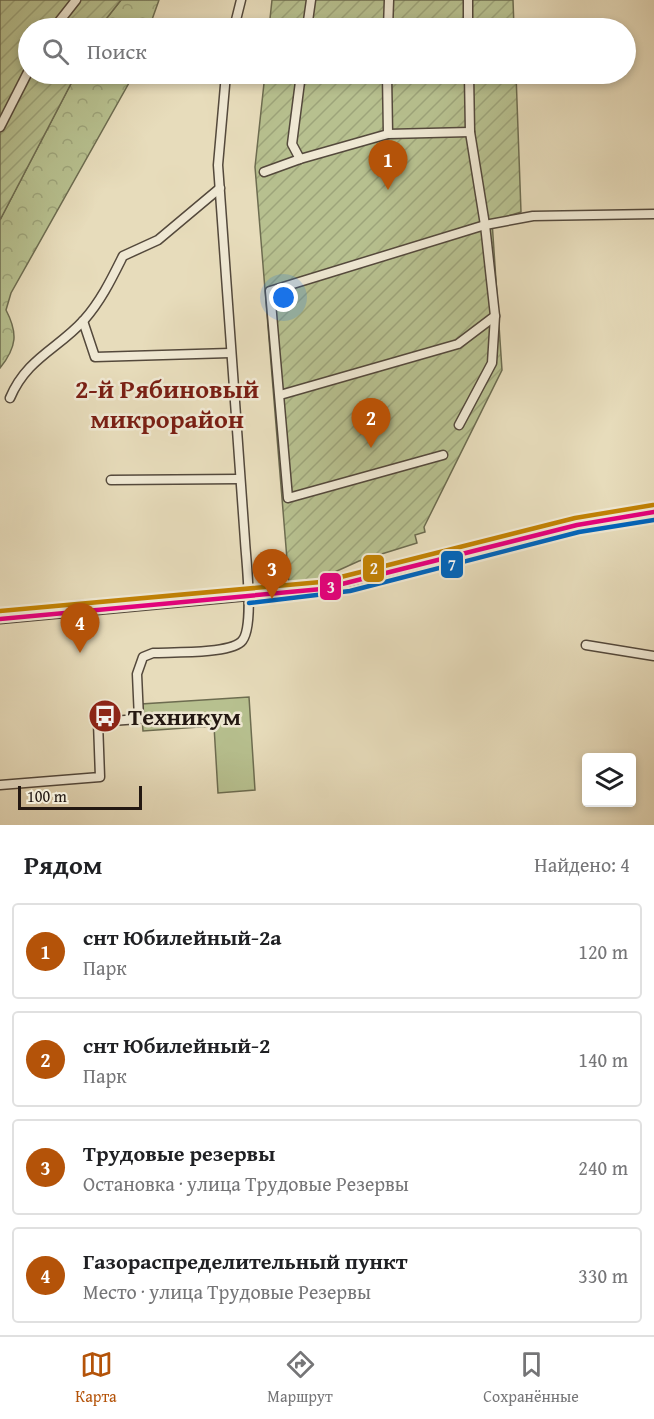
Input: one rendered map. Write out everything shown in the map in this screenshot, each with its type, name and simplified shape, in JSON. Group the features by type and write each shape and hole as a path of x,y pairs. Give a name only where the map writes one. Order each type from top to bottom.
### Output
{"street":[{"path":"62,18 76,0"},
{"path":"236,18 241,0"},
{"path":"308,18 311,0"},
{"path":"388,18 389,0"},
{"path":"468,0 468,18"},
{"path":"0,127 22,84"},
{"path":"0,785 100,777 98,722 139,718 136,674 142,657 153,653 225,649 239,644 246,634 248,596 219,165 224,84"},
{"path":"300,84 292,144 300,159"},
{"path":"387,84 388,134"},
{"path":"459,425 492,363 495,316 485,225 470,132 469,84"},
{"path":"264,172 300,159 388,134 470,132"},
{"path":"10,398 23,375 39,357 83,321 110,285 123,256 158,240 220,188"},
{"path":"443,455 288,498 270,291 485,225 533,216 654,214"},
{"path":"280,395 458,344 495,316"},
{"path":"83,321 95,357 230,353"},
{"path":"111,480 239,479"},
{"path":"0,619 248,596 348,584 577,525 654,512"},
{"path":"586,645 654,656"}],"green space":[{"path":"0,0 121,0 107,18 18,18 18,84 71,84 0,220"},
{"path":"121,0 159,0 153,18 107,18"},
{"path":"272,0 513,0 514,18 270,18"},
{"path":"71,84 128,84 11,293 6,310 13,326 14,340 10,353 0,368 0,220"},
{"path":"264,84 516,84 521,212 492,221 502,370 424,527 425,532 415,535 417,543 359,561 317,580 289,584 255,167"},
{"path":"249,697 255,790 218,793 214,726 143,731 141,704"}],"transit line":[{"name":"2","path":"0,611 321,582 575,518 653,505"},
{"name":"3","path":"0,619 322,589 577,525 654,512"},
{"name":"7","path":"249,603 350,591 579,532 654,520"}],"place":[{"name":"снт Юбилейный-2а","path":"388,190"},
{"name":"снт Юбилейный-2","path":"371,448"},
{"name":"Трудовые резервы","path":"272,599"},
{"name":"Газораспределительный пункт","path":"80,653"},
{"name":"Техникум","path":"105,716"}],"district":[{"name":"2-й Рябиновый микрорайон","path":"167,403"}]}
